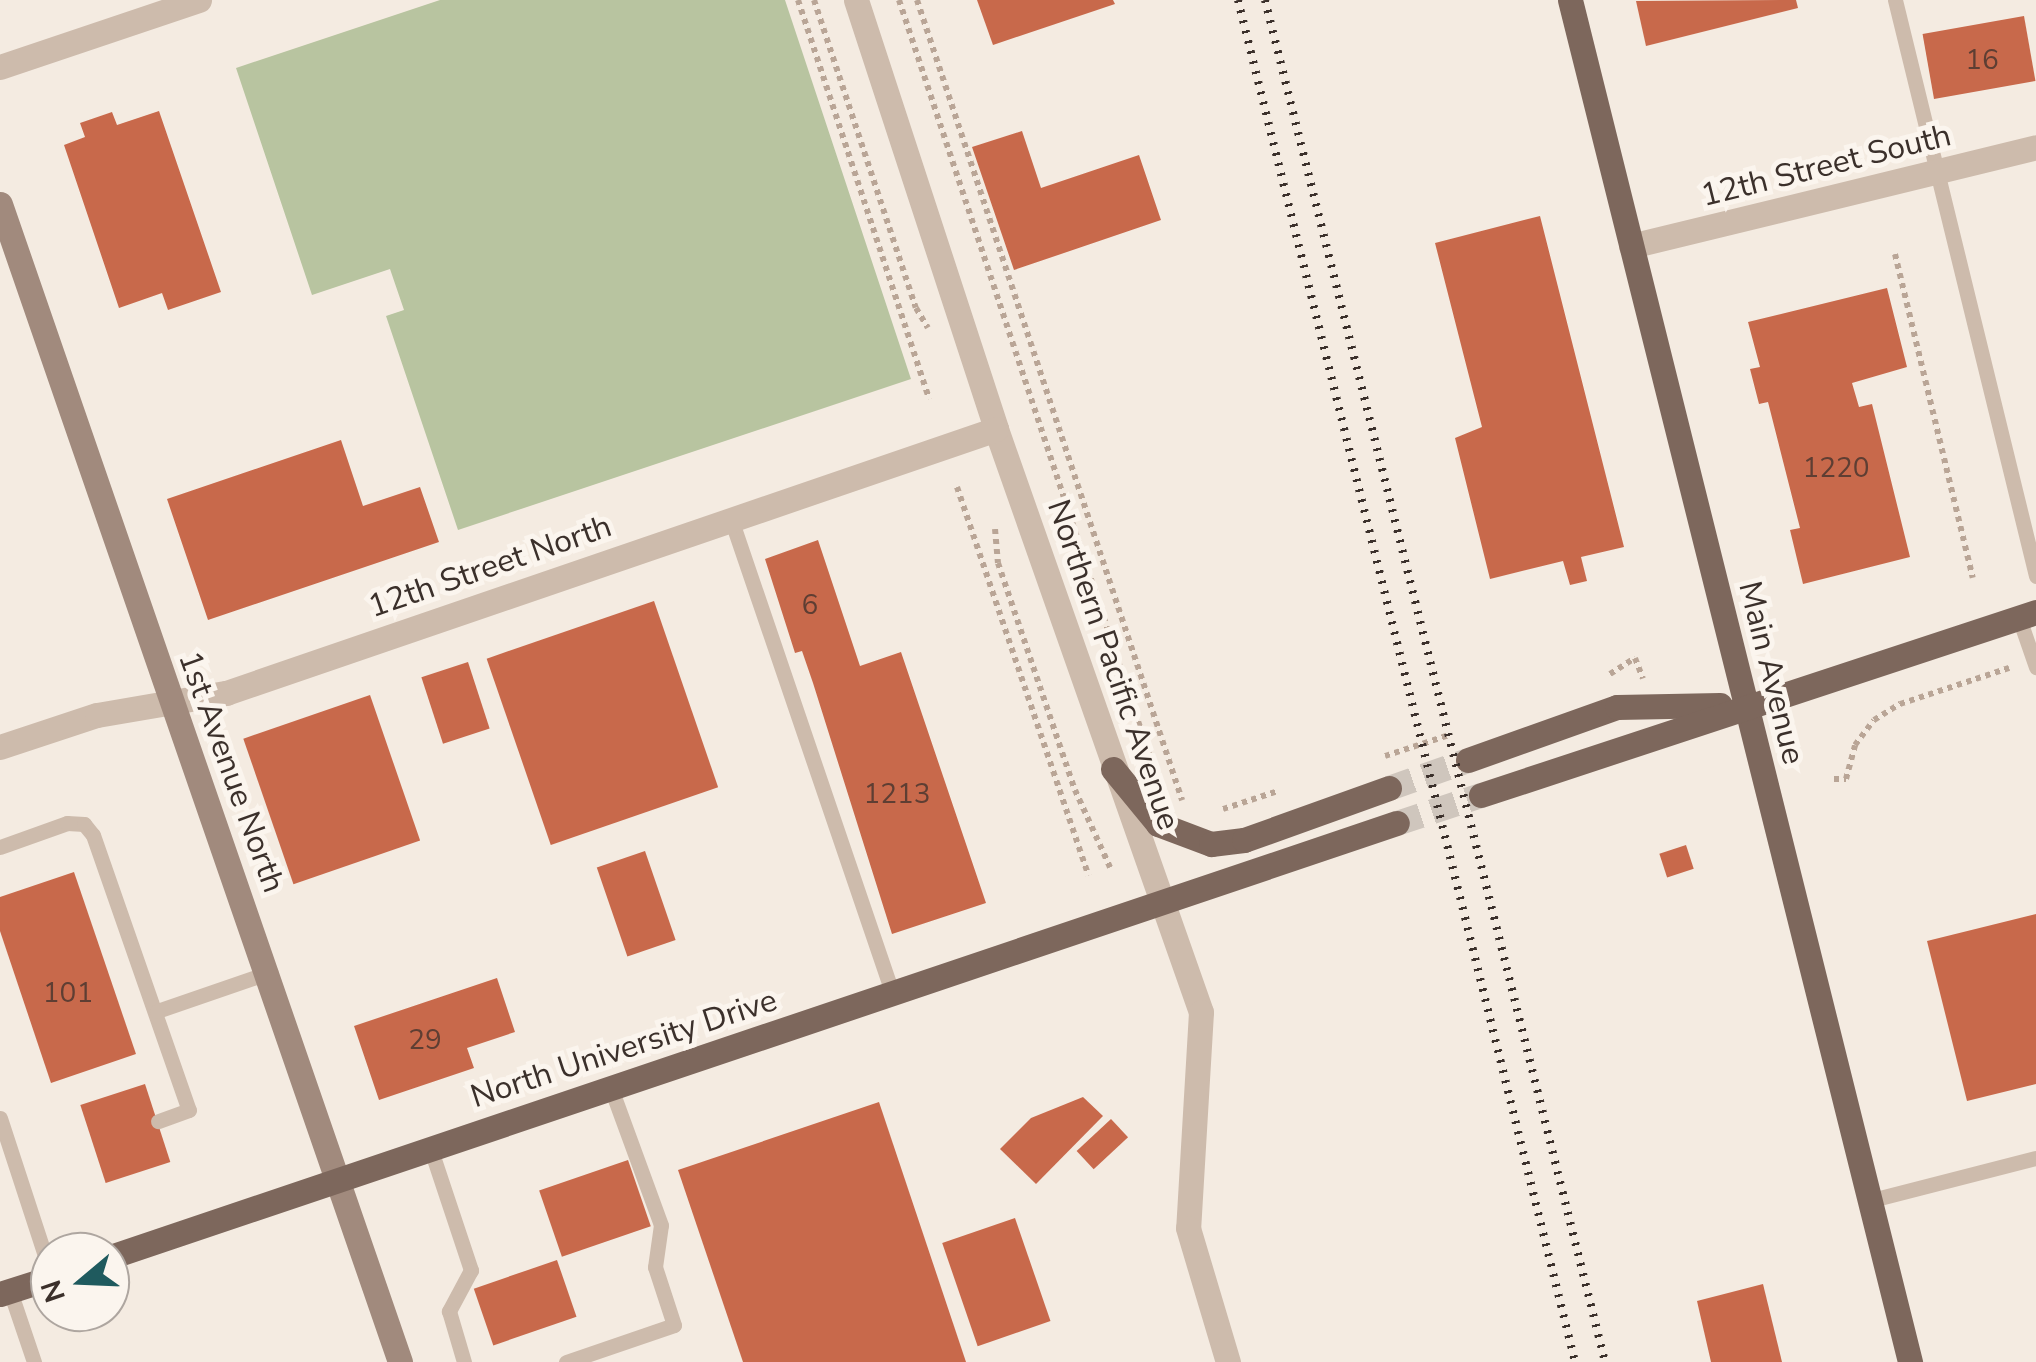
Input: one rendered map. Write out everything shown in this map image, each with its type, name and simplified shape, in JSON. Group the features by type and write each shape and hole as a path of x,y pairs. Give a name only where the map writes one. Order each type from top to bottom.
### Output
{"main road":[{"name":"Main Avenue","path":"1570,0 1910,1362"},
{"path":"1481,795 1745,704 2028,615"},
{"path":"1468,760 1617,708 1745,704"},
{"path":"1114,769 1158,824 1212,844 1244,840 1389,788"},
{"name":"North University Drive","path":"130,1250 1160,907 1397,823"},
{"path":"5,1293 30,1282"}],"street":[{"path":"0,68 200,0"},
{"name":"Northern Pacific Avenue","path":"856,0 996,428 1160,907 1201,1012 1188,1228 1228,1362"},
{"name":"12th Street South","path":"1631,246 2036,146"},
{"name":"1st Avenue North","path":"0,204 170,702 270,972 400,1362"},
{"name":"12th Street North","path":"0,746 97,715 226,693 996,428"}],"lane":[{"path":"1895,0 2036,576"},
{"path":"731,519 893,995"},
{"path":"2028,615 2035,664"},
{"path":"0,846 67,823 84,824 93,835 157,1011 188,1110 158,1120"},
{"path":"157,1011 270,972"},
{"path":"566,1362 674,1325 654,1267 660,1225 611,1088"},
{"path":"0,1118 36,1232"},
{"path":"430,1147 470,1270 449,1310 464,1362"},
{"path":"1868,1201 2036,1158"},
{"path":"0,1181 16,1169"},
{"path":"5,1293 34,1362"}],"path":[{"path":"798,0 928,399"},
{"path":"814,0 916,308 935,339"},
{"path":"899,0 1156,775"},
{"path":"918,0 1189,820"},
{"path":"1894,254 1973,578"},
{"path":"957,486 1088,875"},
{"path":"994,516 998,563 1075,790 1110,867"},
{"path":"1593,681 1634,658"},
{"path":"1834,779 1846,779 1855,745 1887,712 2035,664"},
{"path":"1374,760 1466,730"},
{"path":"1208,814 1282,790"}],"green space":[{"path":"440,0 785,0 911,379 458,530 386,316 404,310 390,269 312,295 236,68"}],"building":[{"path":"977,0 1113,0 1115,4 993,45"},
{"path":"1796,0 1798,8 1646,46 1636,1"},
{"path":"2024,16 2035,81 1934,99 1923,34"},
{"path":"159,111 221,292 168,310 162,293 119,308 64,145 85,137 80,123 112,112 117,125"},
{"path":"1022,131 1041,188 1139,155 1161,220 1014,270 972,147"},
{"path":"1540,216 1624,547 1581,557 1587,581 1570,585 1563,561 1490,579 1455,438 1482,427 1435,243"},
{"path":"1887,288 1907,367 1852,383 1859,407 1872,404 1910,557 1803,584 1790,530 1800,528 1768,402 1759,404 1750,369 1760,367 1748,322"},
{"path":"341,440 363,506 420,487 439,542 208,620 167,499"},
{"path":"818,540 860,666 901,652 986,903 892,934 813,683 802,651 795,653 765,559"},
{"path":"654,601 718,787 551,845 487,659"},
{"path":"468,662 490,729 443,744 421,677"},
{"path":"370,695 420,841 293,884 243,739"},
{"path":"1686,845 1694,869 1667,877 1659,854"},
{"path":"645,851 676,940 627,956 597,868"},
{"path":"74,872 136,1054 51,1083 0,931 0,897"},
{"path":"2036,914 2036,1084 1967,1101 1927,941"},
{"path":"497,978 515,1032 467,1048 474,1068 379,1100 354,1026"},
{"path":"145,1084 170,1162 106,1183 80,1105"},
{"path":"1083,1097 1103,1116 1036,1184 1000,1149 1031,1118"},
{"path":"879,1102 966,1362 743,1362 678,1170"},
{"path":"1111,1119 1128,1137 1094,1169 1077,1151"},
{"path":"628,1160 651,1226 562,1257 539,1191"},
{"path":"1015,1218 1050,1321 978,1346 942,1243"},
{"path":"557,1260 577,1317 493,1345 474,1289"},
{"path":"1763,1284 1782,1362 1711,1362 1697,1301"}],"tunnel":[{"path":"1389,788 1468,760"},
{"path":"1397,823 1481,795"}],"railway":[{"path":"1238,0 1575,1362"},
{"path":"1265,0 1605,1362"}]}
